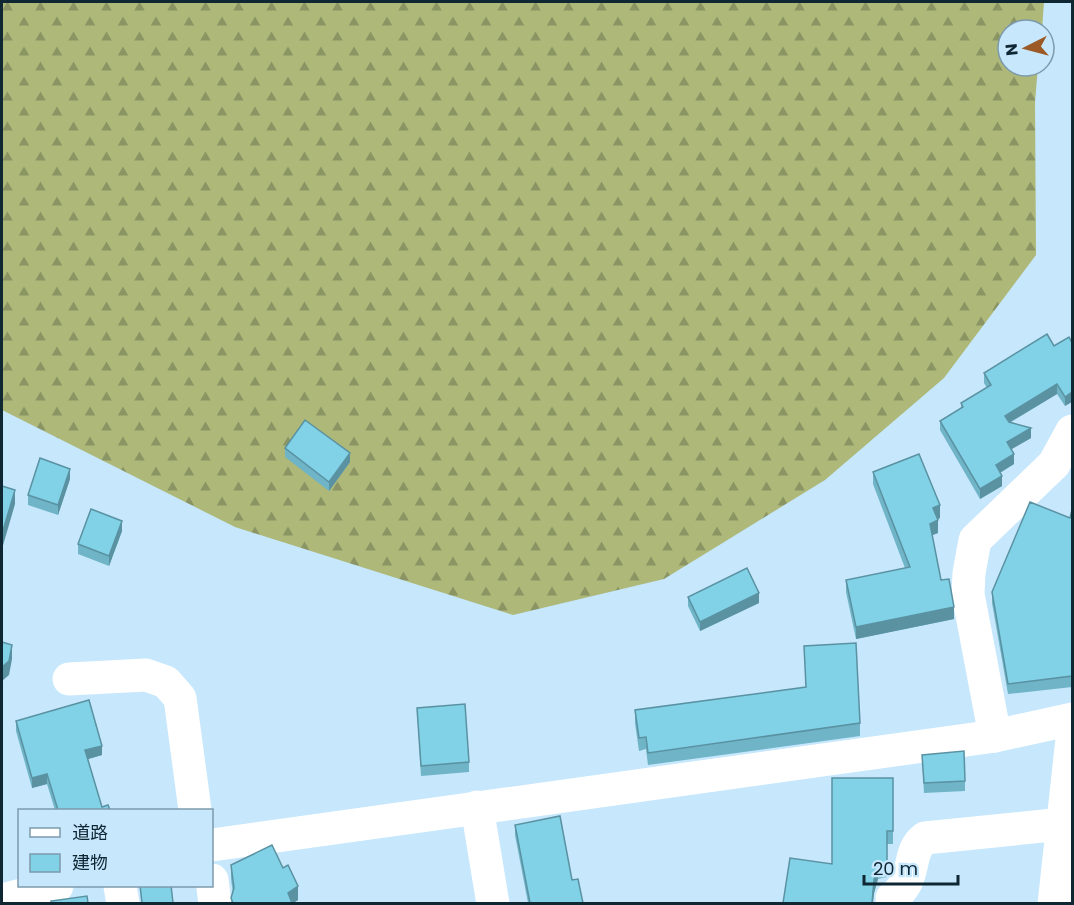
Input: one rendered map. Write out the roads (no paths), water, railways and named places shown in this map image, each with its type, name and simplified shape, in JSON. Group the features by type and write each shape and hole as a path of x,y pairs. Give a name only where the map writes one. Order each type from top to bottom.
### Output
{"street":[{"path":"995,736 968,594 975,540 1054,464 1072,430"},
{"path":"69,679 146,675 166,682 180,698 195,809"},
{"path":"213,845 995,736 1072,719"},
{"path":"1054,903 1072,739"},
{"path":"477,807 493,903"},
{"path":"892,898 908,883 915,850 925,838 1063,824"},
{"path":"120,887 123,903"},
{"path":"213,887 215,903"}]}
